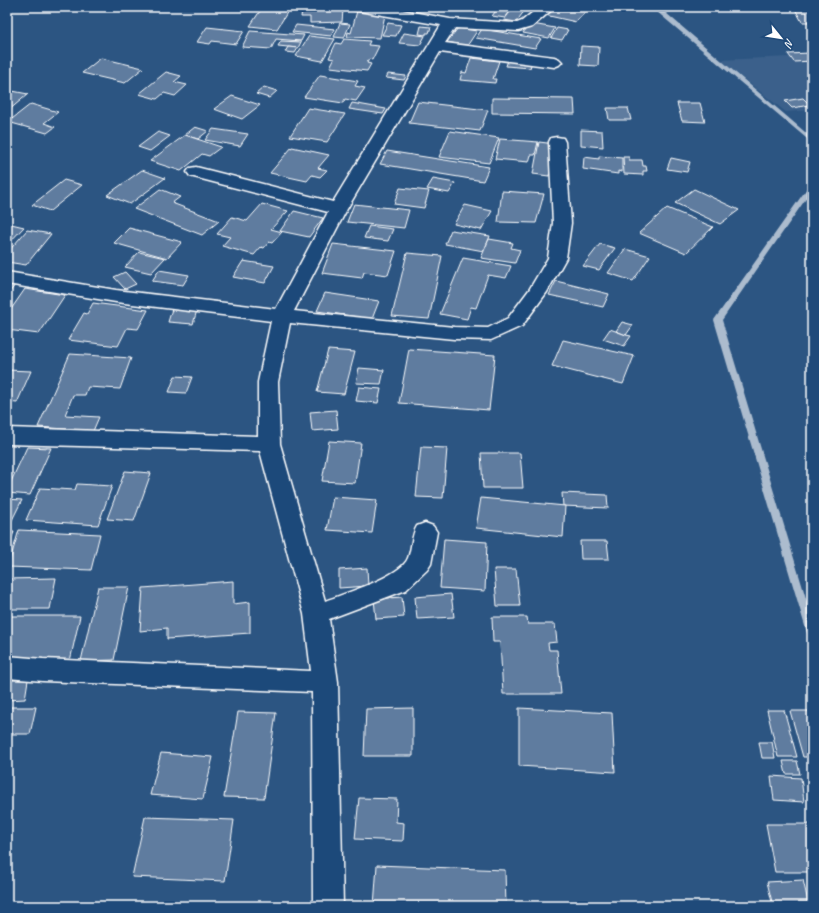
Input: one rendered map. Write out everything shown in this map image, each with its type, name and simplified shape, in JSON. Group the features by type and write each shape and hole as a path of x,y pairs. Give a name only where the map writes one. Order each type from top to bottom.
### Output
{"street":[{"path":"359,7 435,19 450,23 518,27 527,24 548,7"},
{"path":"328,906 324,682 316,614 269,444 268,382 282,316 338,209 392,116 437,47 450,23"},
{"path":"437,47 554,62"},
{"path":"7,278 116,296 282,316 454,333 491,334 515,322 537,292 557,258 562,224 557,142"},
{"path":"196,172 244,186 338,209"},
{"path":"7,436 269,444"},
{"path":"316,614 396,583 419,564 425,532"},
{"path":"7,667 43,670 324,682"}],"shaded area":[{"path":"812,56 812,110 786,112 720,60"}],"building":[{"path":"553,7 574,7 587,10 576,22 545,15"},
{"path":"262,8 288,11 277,29 250,26"},
{"path":"498,8 511,10 505,18 492,16"},
{"path":"513,8 525,10 516,22 504,20"},
{"path":"812,8 812,22 802,22 795,9"},
{"path":"302,10 343,10 342,22 310,23 310,17 301,17"},
{"path":"357,11 379,12 385,15 380,38 347,37 348,32 351,33"},
{"path":"340,23 350,24 344,38 334,37"},
{"path":"388,23 401,25 396,36 382,35"},
{"path":"532,24 555,28 549,38 523,33 527,27 529,28"},
{"path":"296,25 335,29 331,36 292,32"},
{"path":"421,26 431,27 429,33 426,33 426,35 419,34"},
{"path":"207,27 244,31 236,44 212,41 210,44 197,42"},
{"path":"458,28 477,31 467,46 447,42"},
{"path":"557,28 568,30 562,40 551,38"},
{"path":"482,29 541,39 535,48 476,38"},
{"path":"250,31 304,35 301,41 276,39 271,49 242,47"},
{"path":"404,33 425,36 420,45 399,43"},
{"path":"309,36 335,39 322,61 296,56"},
{"path":"344,39 370,41 368,45 379,46 372,60 369,59 367,63 371,64 367,71 330,67 334,59 329,58 336,43 341,44"},
{"path":"281,41 301,42 298,48 278,46"},
{"path":"581,46 599,47 598,66 580,65"},
{"path":"288,47 298,48 295,53 285,52"},
{"path":"810,53 812,61 794,62 788,54"},
{"path":"101,58 143,68 125,83 82,73"},
{"path":"471,58 499,61 493,79 496,79 495,83 460,80 462,72 466,73"},
{"path":"508,60 532,62 530,68 506,66"},
{"path":"166,72 181,76 174,82 187,85 175,96 164,93 157,99 139,94"},
{"path":"388,74 406,76 404,80 386,78"},
{"path":"320,75 358,81 355,86 365,88 356,101 345,99 343,103 304,97"},
{"path":"264,87 277,91 269,98 256,94"},
{"path":"7,90 28,94 7,111"},
{"path":"232,96 260,105 242,119 214,109"},
{"path":"492,98 574,99 575,114 492,113"},
{"path":"803,98 810,105 792,108 785,101"},
{"path":"418,102 488,110 480,131 409,123"},
{"path":"352,103 386,109 383,114 349,109"},
{"path":"677,103 700,103 705,122 682,121"},
{"path":"31,104 58,112 44,123 55,127 47,133 8,122"},
{"path":"308,108 345,114 327,142 290,136"},
{"path":"607,108 628,108 631,120 609,120"},
{"path":"195,127 208,131 198,139 185,135"},
{"path":"213,129 248,134 240,146 205,140"},
{"path":"581,130 602,131 603,147 581,145"},
{"path":"450,131 499,138 489,163 439,157"},
{"path":"158,132 170,136 150,151 138,147"},
{"path":"185,135 221,147 209,156 202,154 181,171 150,161"},
{"path":"500,139 538,142 535,155 531,155 529,162 495,159"},
{"path":"539,142 555,144 549,176 533,174"},
{"path":"292,147 329,155 318,168 327,170 320,177 312,175 307,181 270,173"},
{"path":"387,151 489,167 483,181 380,164"},
{"path":"599,156 622,158 622,172 618,171 618,174 583,169 584,157 599,159"},
{"path":"623,157 629,157 629,160 642,160 643,166 646,166 647,171 643,171 643,175 624,174"},
{"path":"671,158 690,162 687,172 667,169"},
{"path":"142,170 165,178 130,204 107,195"},
{"path":"433,179 455,183 449,193 427,189"},
{"path":"64,180 82,185 50,211 32,205"},
{"path":"400,188 429,191 424,208 394,204"},
{"path":"160,189 180,197 172,203 219,221 202,235 134,209"},
{"path":"694,189 739,210 720,224 675,203"},
{"path":"502,191 544,194 536,223 498,222"},
{"path":"262,204 288,211 271,229 282,232 272,243 269,242 264,248 261,247 254,255 222,246 230,237 217,234 232,217 247,221"},
{"path":"354,204 409,210 404,228 347,222"},
{"path":"465,205 492,211 481,230 454,224"},
{"path":"667,208 713,227 686,253 639,233"},
{"path":"294,211 323,218 309,237 280,231"},
{"path":"7,223 24,227 7,245"},
{"path":"369,226 393,229 388,241 364,238"},
{"path":"129,228 182,242 167,258 114,243"},
{"path":"27,230 51,234 26,265 7,262 7,253"},
{"path":"451,230 490,236 484,251 445,244"},
{"path":"489,239 513,243 511,248 520,250 515,263 481,258"},
{"path":"333,244 396,251 388,275 364,272 362,278 322,273"},
{"path":"600,244 615,248 599,270 583,266"},
{"path":"625,249 650,256 633,281 608,273"},
{"path":"139,252 165,258 151,273 125,267"},
{"path":"407,253 442,256 429,319 392,316"},
{"path":"463,258 511,266 506,278 488,275 476,308 471,307 467,319 440,314"},
{"path":"243,261 274,266 265,283 233,277"},
{"path":"159,270 189,275 183,285 152,281"},
{"path":"125,272 136,284 125,289 114,277"},
{"path":"556,281 609,294 603,307 549,295"},
{"path":"7,283 15,285 7,296"},
{"path":"25,289 65,295 39,334 7,330 7,315"},
{"path":"325,293 379,301 372,319 317,311"},
{"path":"93,303 148,310 138,329 127,328 118,346 68,340 84,313 87,314"},
{"path":"172,309 197,310 193,324 168,322"},
{"path":"622,322 633,325 626,335 616,331"},
{"path":"610,329 631,336 624,346 603,339"},
{"path":"563,340 634,356 623,384 552,366"},
{"path":"409,349 495,355 489,410 399,403"},
{"path":"328,350 355,352 344,394 317,392"},
{"path":"70,354 131,358 120,389 88,387 85,395 73,395 65,415 99,417 93,431 38,427"},
{"path":"359,368 384,370 381,384 356,383"},
{"path":"7,370 31,371 17,403 7,402"},
{"path":"175,376 192,377 186,393 169,392"},
{"path":"359,387 381,389 378,403 356,401"},
{"path":"336,410 338,429 312,431 310,412"},
{"path":"329,441 361,443 355,483 322,481"},
{"path":"27,447 51,448 30,495 7,493 7,490"},
{"path":"421,447 447,448 443,498 416,497"},
{"path":"481,453 520,453 523,488 483,488"},
{"path":"125,471 151,473 134,521 107,519"},
{"path":"77,484 112,486 98,525 26,520 40,488 75,490"},
{"path":"562,493 607,495 608,508 563,506"},
{"path":"333,497 377,500 372,533 327,530"},
{"path":"481,498 565,506 563,537 476,528"},
{"path":"7,499 22,500 8,528 7,528"},
{"path":"19,530 100,534 91,570 8,567"},
{"path":"7,532 14,532 7,549"},
{"path":"444,539 487,542 485,591 440,588"},
{"path":"580,541 607,541 609,559 581,559"},
{"path":"367,568 368,586 339,588 339,570"},
{"path":"494,569 516,569 520,606 497,606"},
{"path":"56,578 50,609 7,609 7,579"},
{"path":"233,581 233,604 250,602 250,633 167,639 167,628 140,631 143,588"},
{"path":"98,587 129,587 114,660 81,661"},
{"path":"451,594 454,617 417,619 415,597"},
{"path":"402,597 404,617 376,619 374,599"},
{"path":"10,616 80,616 70,661 7,662 7,628"},
{"path":"492,617 527,617 528,624 555,624 557,642 548,643 549,650 557,650 561,694 503,694 500,642 493,642"},
{"path":"7,680 28,680 25,699 7,700"},
{"path":"7,707 36,707 30,734 7,734"},
{"path":"413,708 413,756 364,756 366,709"},
{"path":"519,708 612,713 615,772 519,766"},
{"path":"767,710 784,710 797,757 778,757"},
{"path":"790,711 812,711 812,757 803,757"},
{"path":"238,712 276,713 264,798 224,797"},
{"path":"759,742 772,742 775,758 762,758"},
{"path":"161,753 213,757 203,799 150,795"},
{"path":"783,761 797,761 800,774 786,774"},
{"path":"771,776 801,778 804,802 774,800"},
{"path":"359,798 397,799 396,822 404,823 403,841 355,839"},
{"path":"145,817 234,820 225,881 132,877"},
{"path":"766,824 812,824 812,872 775,872"},
{"path":"377,865 505,870 506,906 374,906"},
{"path":"803,880 809,906 773,906 767,882"}],"waterway":[{"path":"656,7 812,141"},
{"path":"812,185 718,320 812,633"}]}
